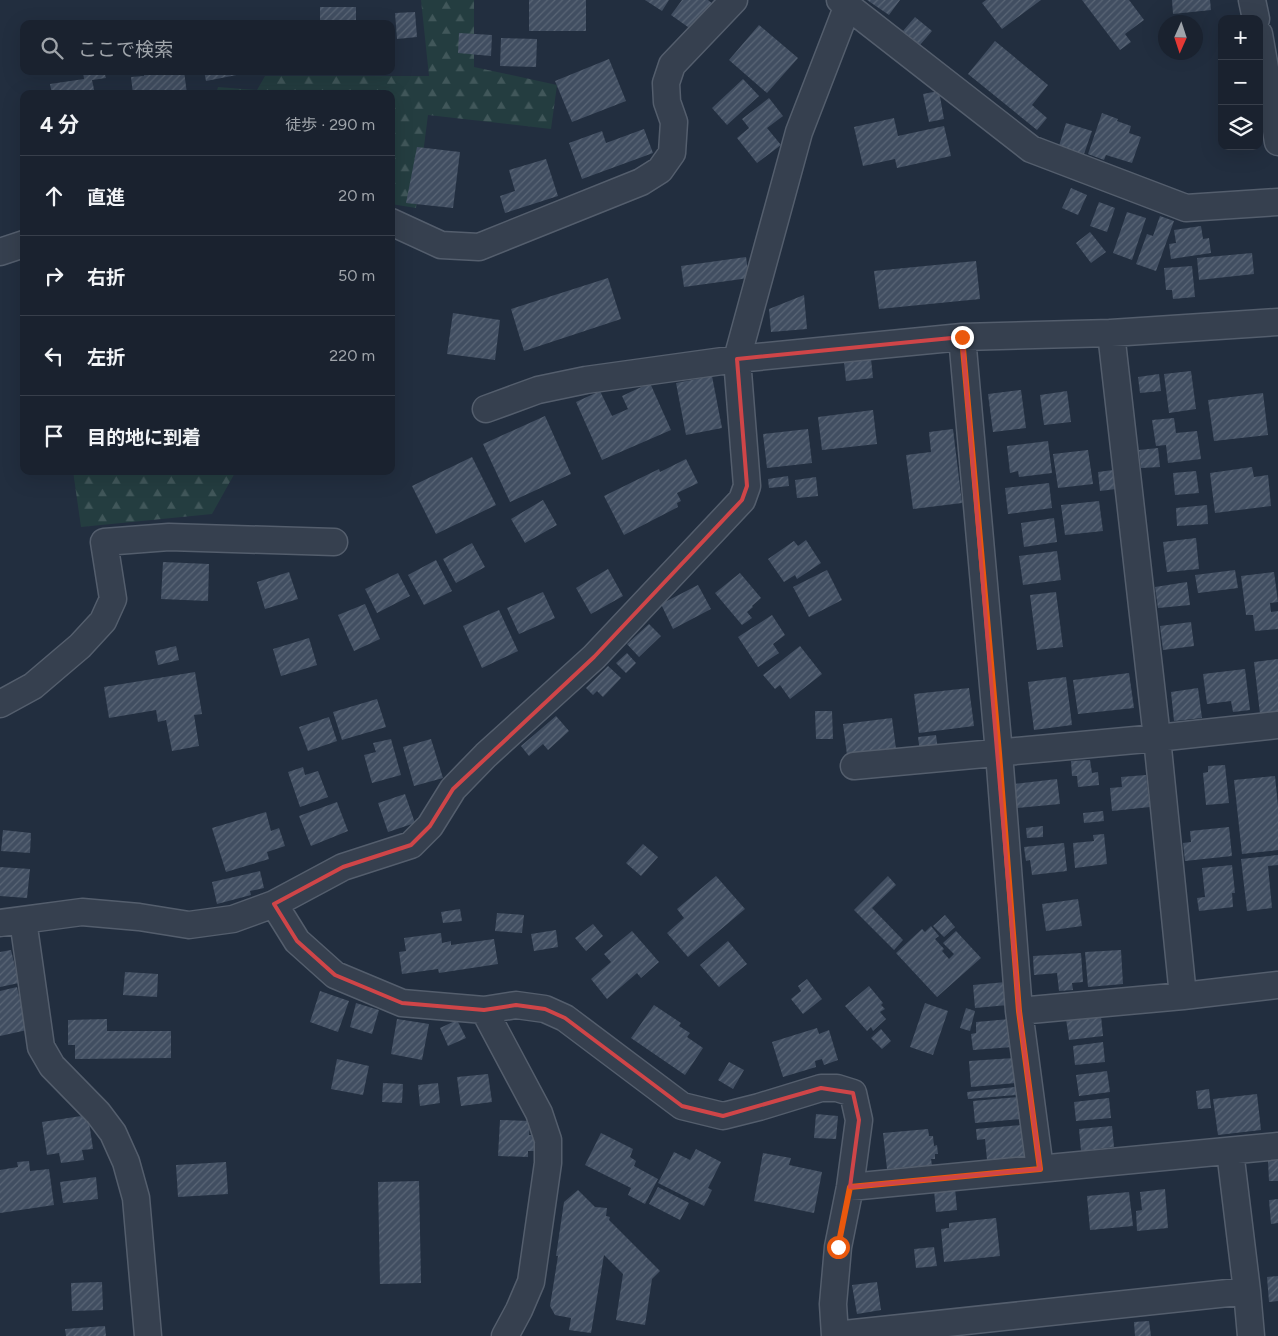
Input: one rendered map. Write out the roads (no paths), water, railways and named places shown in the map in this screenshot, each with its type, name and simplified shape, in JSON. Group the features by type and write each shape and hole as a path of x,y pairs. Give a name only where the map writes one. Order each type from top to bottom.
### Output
{"street":[{"path":"395,224 441,244 479,247 641,182 660,170 672,153 674,122 666,102 666,83 672,65 734,0"},
{"path":"1252,0 1255,15"},
{"path":"148,1336 136,1198 126,1162 113,1133 98,1113 52,1066 42,1047 12,922 82,912 139,917 189,925 234,919 274,904 343,867 411,845 430,826 453,789 486,755 594,657 742,500 747,486 737,359 799,132 844,2 1031,149 1186,208 1278,202"},
{"path":"1263,57 1278,142"},
{"path":"0,252 20,245"},
{"path":"486,410 538,390 586,380 737,359 962,337 1111,333 1278,322"},
{"path":"1111,333 1157,738 1183,996"},
{"path":"962,337 999,753 1019,1011 1040,1169"},
{"path":"0,704 33,686 80,646 103,621 113,599 104,542 169,536 334,542"},
{"path":"854,766 1278,725"},
{"path":"274,904 297,941 335,975 402,1003 484,1010 516,1005 545,1009 565,1018 682,1106 723,1116 821,1088 837,1088 853,1093 859,1120 850,1187 838,1247 833,1304 835,1336 1247,1291"},
{"path":"1019,1011 1183,996 1278,984"},
{"path":"484,1010 539,1113 548,1140 548,1164 531,1282 505,1336"},
{"path":"850,1187 1278,1146"},
{"path":"1230,1151 1251,1336"}]}
